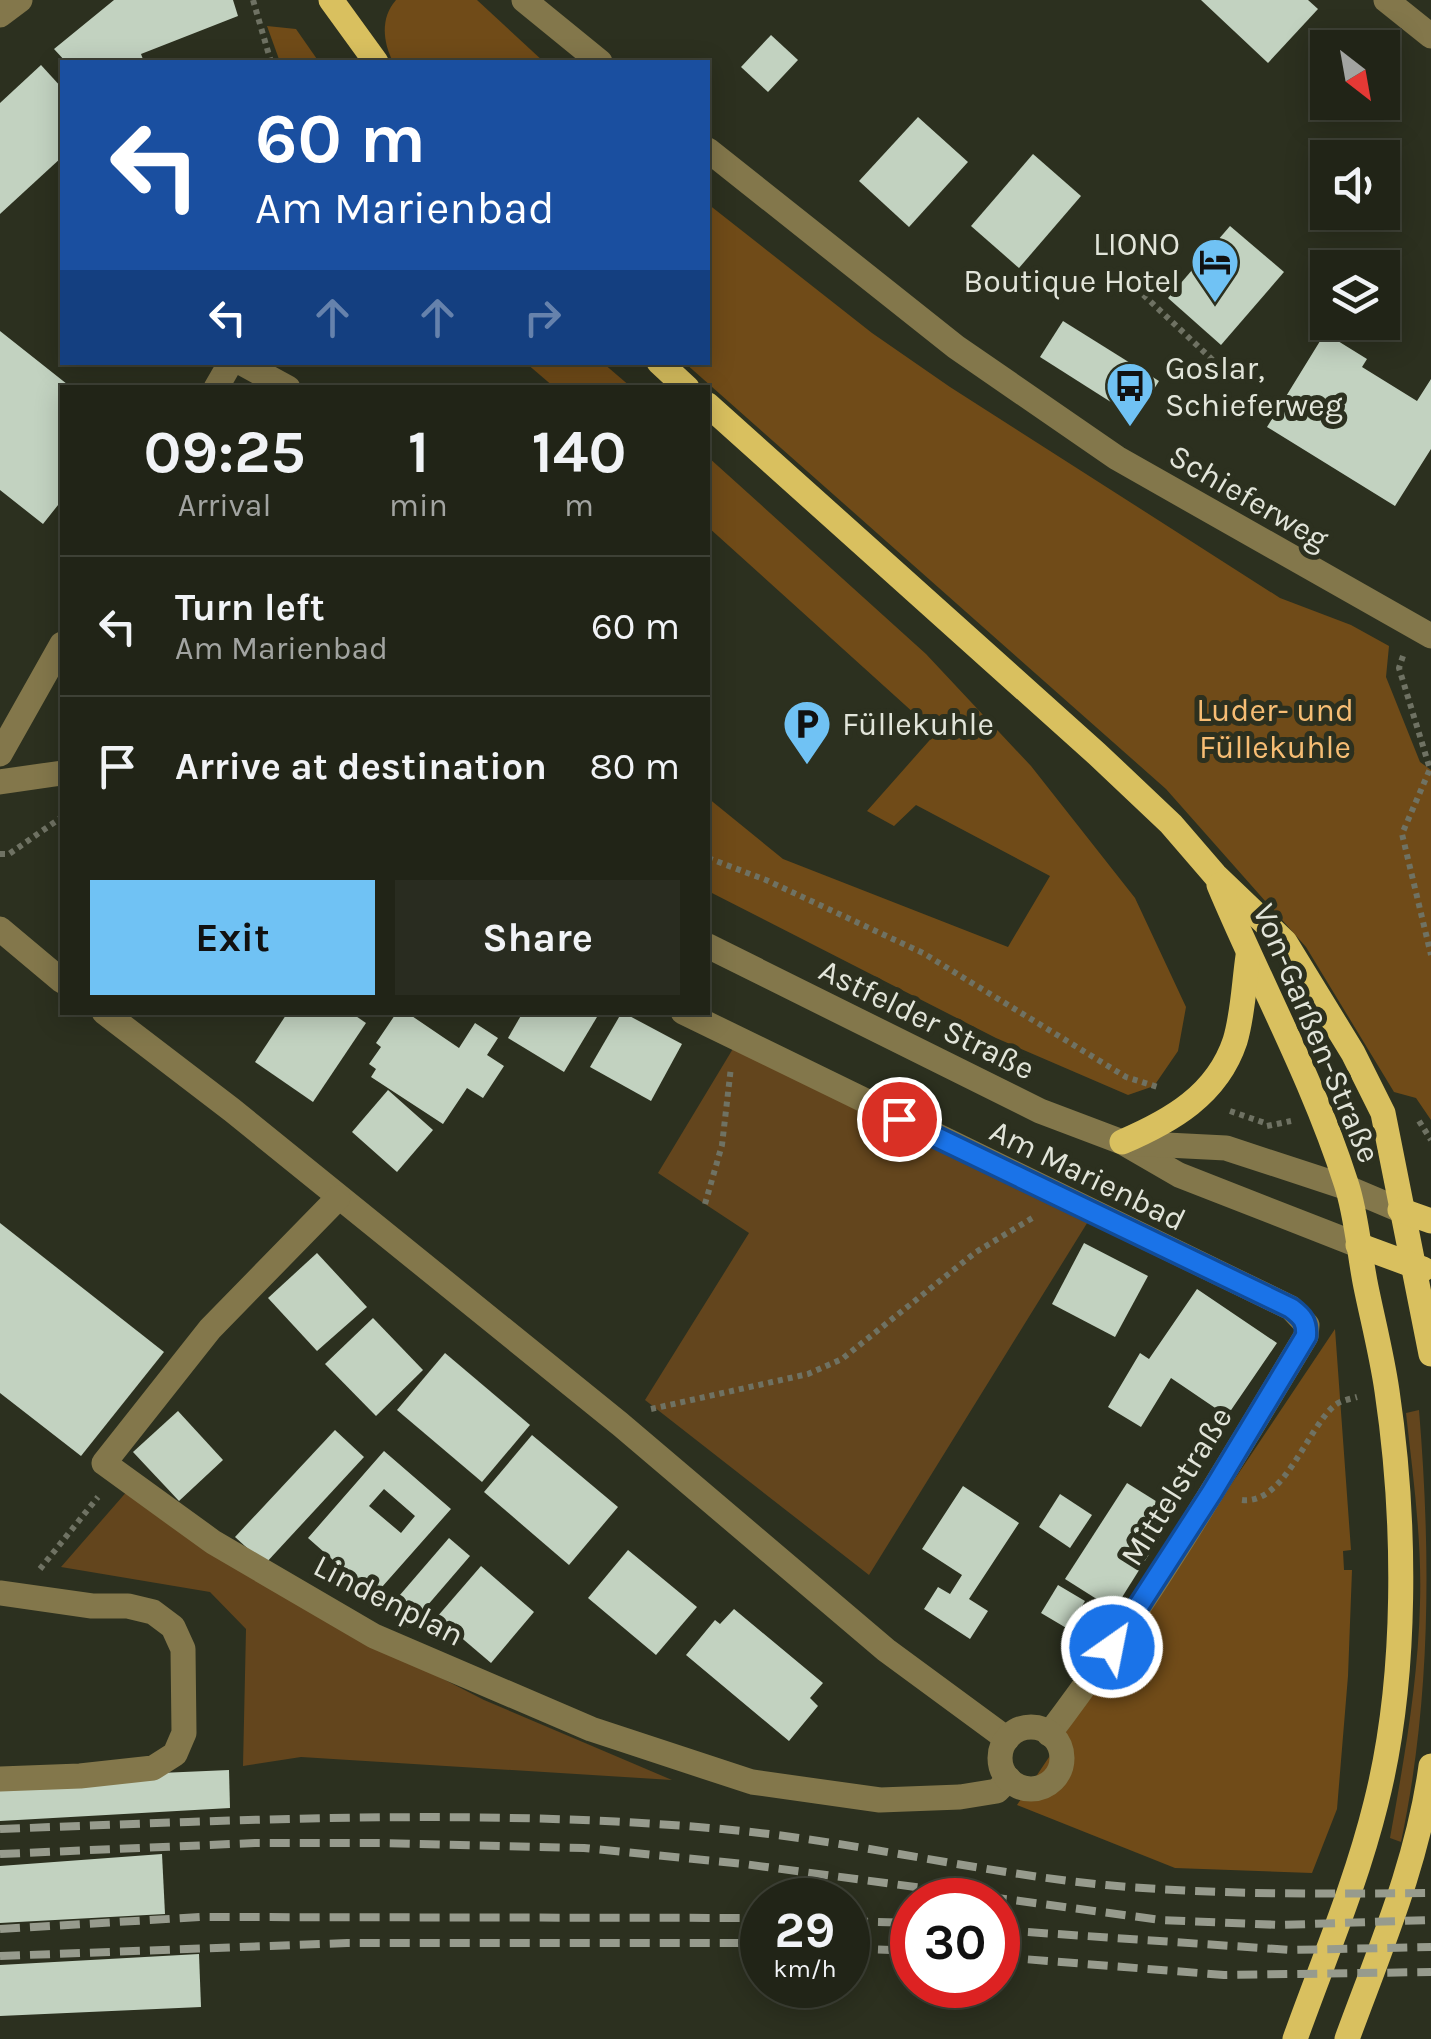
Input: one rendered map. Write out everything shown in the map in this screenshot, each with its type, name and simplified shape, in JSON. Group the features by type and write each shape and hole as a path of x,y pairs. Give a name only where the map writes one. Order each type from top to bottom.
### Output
{"main road":[{"path":"328,0 352,60"},
{"path":"328,0 374,60"},
{"path":"662,365 684,385"},
{"name":"Von-Garßen-Straße","path":"710,408 1109,766 1285,942 1353,1053 1383,1113 1400,1210 1422,1269 1431,1354"},
{"name":"Von-Garßen-Straße","path":"1215,876 1312,1090 1348,1188 1387,1389 1398,1487 1399,1623 1389,1728 1376,1801 1296,2039"},
{"path":"1122,1142 1165,1124 1216,1080 1235,1040 1248,956"},
{"name":"Astfelder Straße","path":"1400,1210 1431,1221"},
{"name":"Astfelder Straße","path":"1358,1245 1422,1269"},
{"path":"1346,2039 1411,1866 1431,1766"}],"street":[{"path":"0,16 20,0"},
{"path":"524,0 598,60"},
{"path":"1386,0 1431,36"},
{"name":"Schieferweg","path":"710,152 956,346 1117,458 1421,631"},
{"path":"246,365 282,385"},
{"path":"0,754 60,648"},
{"path":"0,782 60,773"},
{"path":"0,929 60,978"},
{"name":"Astfelder Straße","path":"710,947 996,1090 1122,1142 1179,1175 1358,1245"},
{"path":"108,1015 232,1110 620,1424 886,1650 1007,1739"},
{"name":"Am Marienbad","path":"689,1015 1302,1316"},
{"name":"Astfelder Straße","path":"1122,1142 1226,1148 1348,1188 1400,1210"},
{"path":"118,1472 104,1463 210,1330 338,1198"},
{"name":"Mittelstraße","path":"1050,1734 1092,1678 1212,1492 1306,1336 1307,1325 1302,1316"},
{"name":"Lindenplan","path":"118,1472 214,1542 374,1636 591,1730 752,1782 880,1800 997,1791 1009,1780 1031,1789 1054,1779 1062,1755 1050,1734"},
{"path":"0,1779 153,1768 174,1754 184,1734 183,1648 174,1627 153,1612 128,1606 92,1606 9,1594"},
{"path":"1009,1780 1000,1762 1007,1739 1027,1728 1050,1734"}],"path":[{"path":"253,0 269,60"},
{"path":"1136,288 1233,379"},
{"path":"1421,631 1399,668 1430,769 1402,834 1431,955"},
{"path":"0,854 9,854 60,818"},
{"path":"710,859 766,880 923,953 1126,1077 1266,1124"},
{"path":"704,1204 722,1145 731,1077 731,1036"},
{"path":"1414,1113 1431,1140"},
{"path":"620,1424 648,1409 808,1374 842,1359 976,1252 1066,1202"},
{"path":"1212,1492 1251,1501 1273,1490 1335,1404 1356,1398"},
{"path":"9,1594 118,1472"}],"shaded area":[{"path":"734,1047 1089,1220 869,1575 645,1400 749,1233 658,1173"},
{"path":"1419,1410 1426,1627 1418,1735 1401,1842 1390,1838 1413,1692 1420,1603 1418,1532 1406,1413"},
{"path":"129,1489 313,1612 484,1700 672,1780 301,1757 243,1766 246,1629 210,1592 61,1567"}],"green space":[{"path":"396,0 477,0 542,60 392,60 385,30"},
{"path":"267,26 296,29 318,60 279,60"},
{"name":"Luder- und Füllekuhle","path":"710,206 872,333 950,387 1280,598 1351,625 1389,646 1386,677 1420,762 1431,770 1431,1120 1416,1098 1394,1092 1306,947 1166,789 687,365 710,365"},
{"path":"528,365 605,365 629,385 552,385"},
{"path":"710,459 926,654 1031,766 1135,898 1186,1007 1178,1051 1154,1086 1128,1095 996,1038 710,892 710,800 783,859 1008,947 1050,876 916,805 894,826 867,811 936,733 710,529"},
{"path":"1335,1329 1351,1550 1343,1551 1344,1570 1352,1570 1348,1676 1337,1809 1312,1873 1175,1868 1017,1805"}],"building":[{"path":"114,0 233,0 238,16 141,54 143,60 64,60 54,49"},
{"path":"1201,0 1308,0 1318,9 1268,63"},
{"path":"771,35 798,60 768,92 741,67"},
{"path":"41,65 60,86 60,159 0,214 0,103"},
{"path":"918,117 968,162 909,227 859,181"},
{"path":"1033,154 1081,196 1019,268 971,226"},
{"path":"1230,226 1284,272 1221,345 1168,298"},
{"path":"1063,321 1159,381 1136,418 1040,357"},
{"path":"0,331 68,385 60,385 60,503 43,524 0,490"},
{"path":"1321,340 1336,340 1367,359 1362,367 1417,401 1431,379 1431,449 1395,506 1267,427"},
{"path":"286,1015 354,1015 366,1023 313,1102 255,1062"},
{"path":"395,1015 410,1015 459,1048 475,1023 498,1038 487,1055 504,1066 483,1098 467,1088 443,1124 371,1077 376,1069 369,1064 381,1047 376,1043"},
{"path":"521,1015 598,1015 564,1072 508,1038"},
{"path":"620,1015 628,1015 682,1044 651,1101 590,1067"},
{"path":"388,1090 433,1130 397,1172 352,1132"},
{"path":"0,1223 164,1352 81,1456 0,1393"},
{"path":"1084,1243 1148,1276 1115,1337 1052,1304"},
{"path":"317,1253 367,1307 317,1351 268,1298"},
{"path":"1197,1289 1277,1343 1227,1416 1171,1378 1141,1427 1108,1407 1140,1353 1149,1359"},
{"path":"373,1318 423,1370 376,1416 325,1364"},
{"path":"445,1353 530,1425 482,1482 397,1410"},
{"path":"178,1411 223,1460 179,1501 133,1452"},
{"path":"335,1430 364,1457 265,1564 235,1537"},
{"path":"532,1435 618,1507 569,1565 484,1492"},
{"path":"384,1451 451,1509 374,1596 308,1538","holes":["384,1489 415,1516 401,1533 369,1506"]},
{"path":"1127,1483 1175,1513 1114,1610 1065,1579"},
{"path":"963,1486 1019,1523 969,1599 988,1611 970,1639 924,1609 938,1587 950,1594 962,1575 922,1549"},
{"path":"1060,1494 1092,1515 1070,1548 1039,1527"},
{"path":"449,1538 470,1556 408,1628 387,1610"},
{"path":"628,1550 697,1607 656,1655 588,1598"},
{"path":"481,1566 534,1612 491,1663 437,1617"},
{"path":"1058,1585 1085,1601 1068,1629 1041,1613"},
{"path":"734,1609 823,1683 810,1698 818,1706 789,1741 686,1655 715,1620 720,1624"},
{"path":"229,1770 230,1808 0,1821 0,1780"},
{"path":"162,1854 165,1914 0,1923 0,1866"},
{"path":"199,1954 201,2007 0,2016 0,1965"}],"railway":[{"path":"0,1829 458,1817 641,1823 779,1835 1106,1885 1309,1894 1431,1893"},
{"path":"0,1854 255,1843 584,1848 744,1864 1161,1920 1281,1925 1431,1920"},
{"path":"0,1929 201,1917 740,1918"},
{"path":"870,1922 890,1922"},
{"path":"1020,1932 1291,1950 1431,1947"},
{"path":"0,1956 347,1943 740,1943"},
{"path":"870,1949 890,1950"},
{"path":"1020,1959 1224,1975 1431,1972"}],"place":[{"name":"LIONO Boutique Hotel","path":"1215,304"},
{"name":"Goslar, Schieferweg","path":"1130,428"},
{"name":"Füllekuhle","path":"807,766"}],"route":[{"path":"899,1119 1291,1308 1307,1325 1306,1336 1212,1492 1112,1647"}]}
